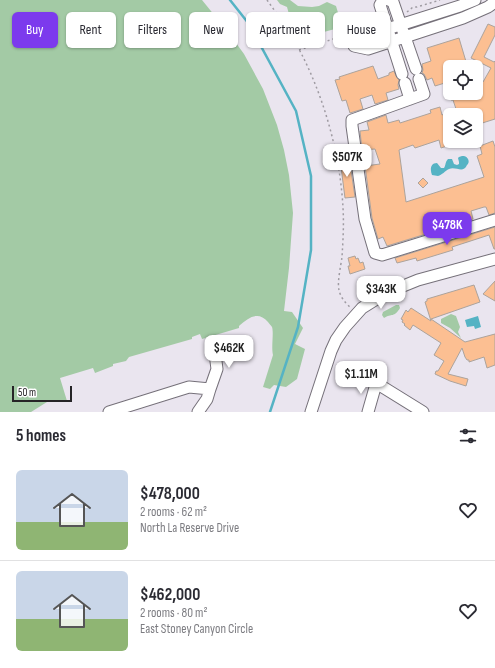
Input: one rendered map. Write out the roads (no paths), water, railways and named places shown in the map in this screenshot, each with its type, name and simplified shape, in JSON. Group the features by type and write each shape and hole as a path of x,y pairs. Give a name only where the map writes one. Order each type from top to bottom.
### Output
{"street":[{"path":"382,12 380,5 383,0"},
{"path":"389,0 393,2 424,94 352,120 364,219 374,252 382,255 495,220"},
{"path":"390,28 475,0"},
{"path":"391,42 463,18 488,7 495,2"},
{"path":"390,39 410,99"},
{"path":"402,74 416,69"},
{"path":"311,412 336,340 345,327 362,308 386,292 418,280 495,258"},
{"path":"198,412 208,399 210,389 218,369 214,346"},
{"path":"352,368 423,412"},
{"path":"368,412 376,384"},
{"path":"108,412 189,387 210,389"}],"water":[{"path":"465,156 469,161 465,168 452,168 441,175 432,175 431,169 433,164 437,163 441,168 444,168 446,161 448,159 452,159 454,164 457,165 459,164 458,158"},
{"path":"478,316 481,327 475,329 474,326 467,327 465,320"}],"waterway":[{"path":"230,0 249,24 296,111 311,176 311,250 298,327 270,412"}]}
